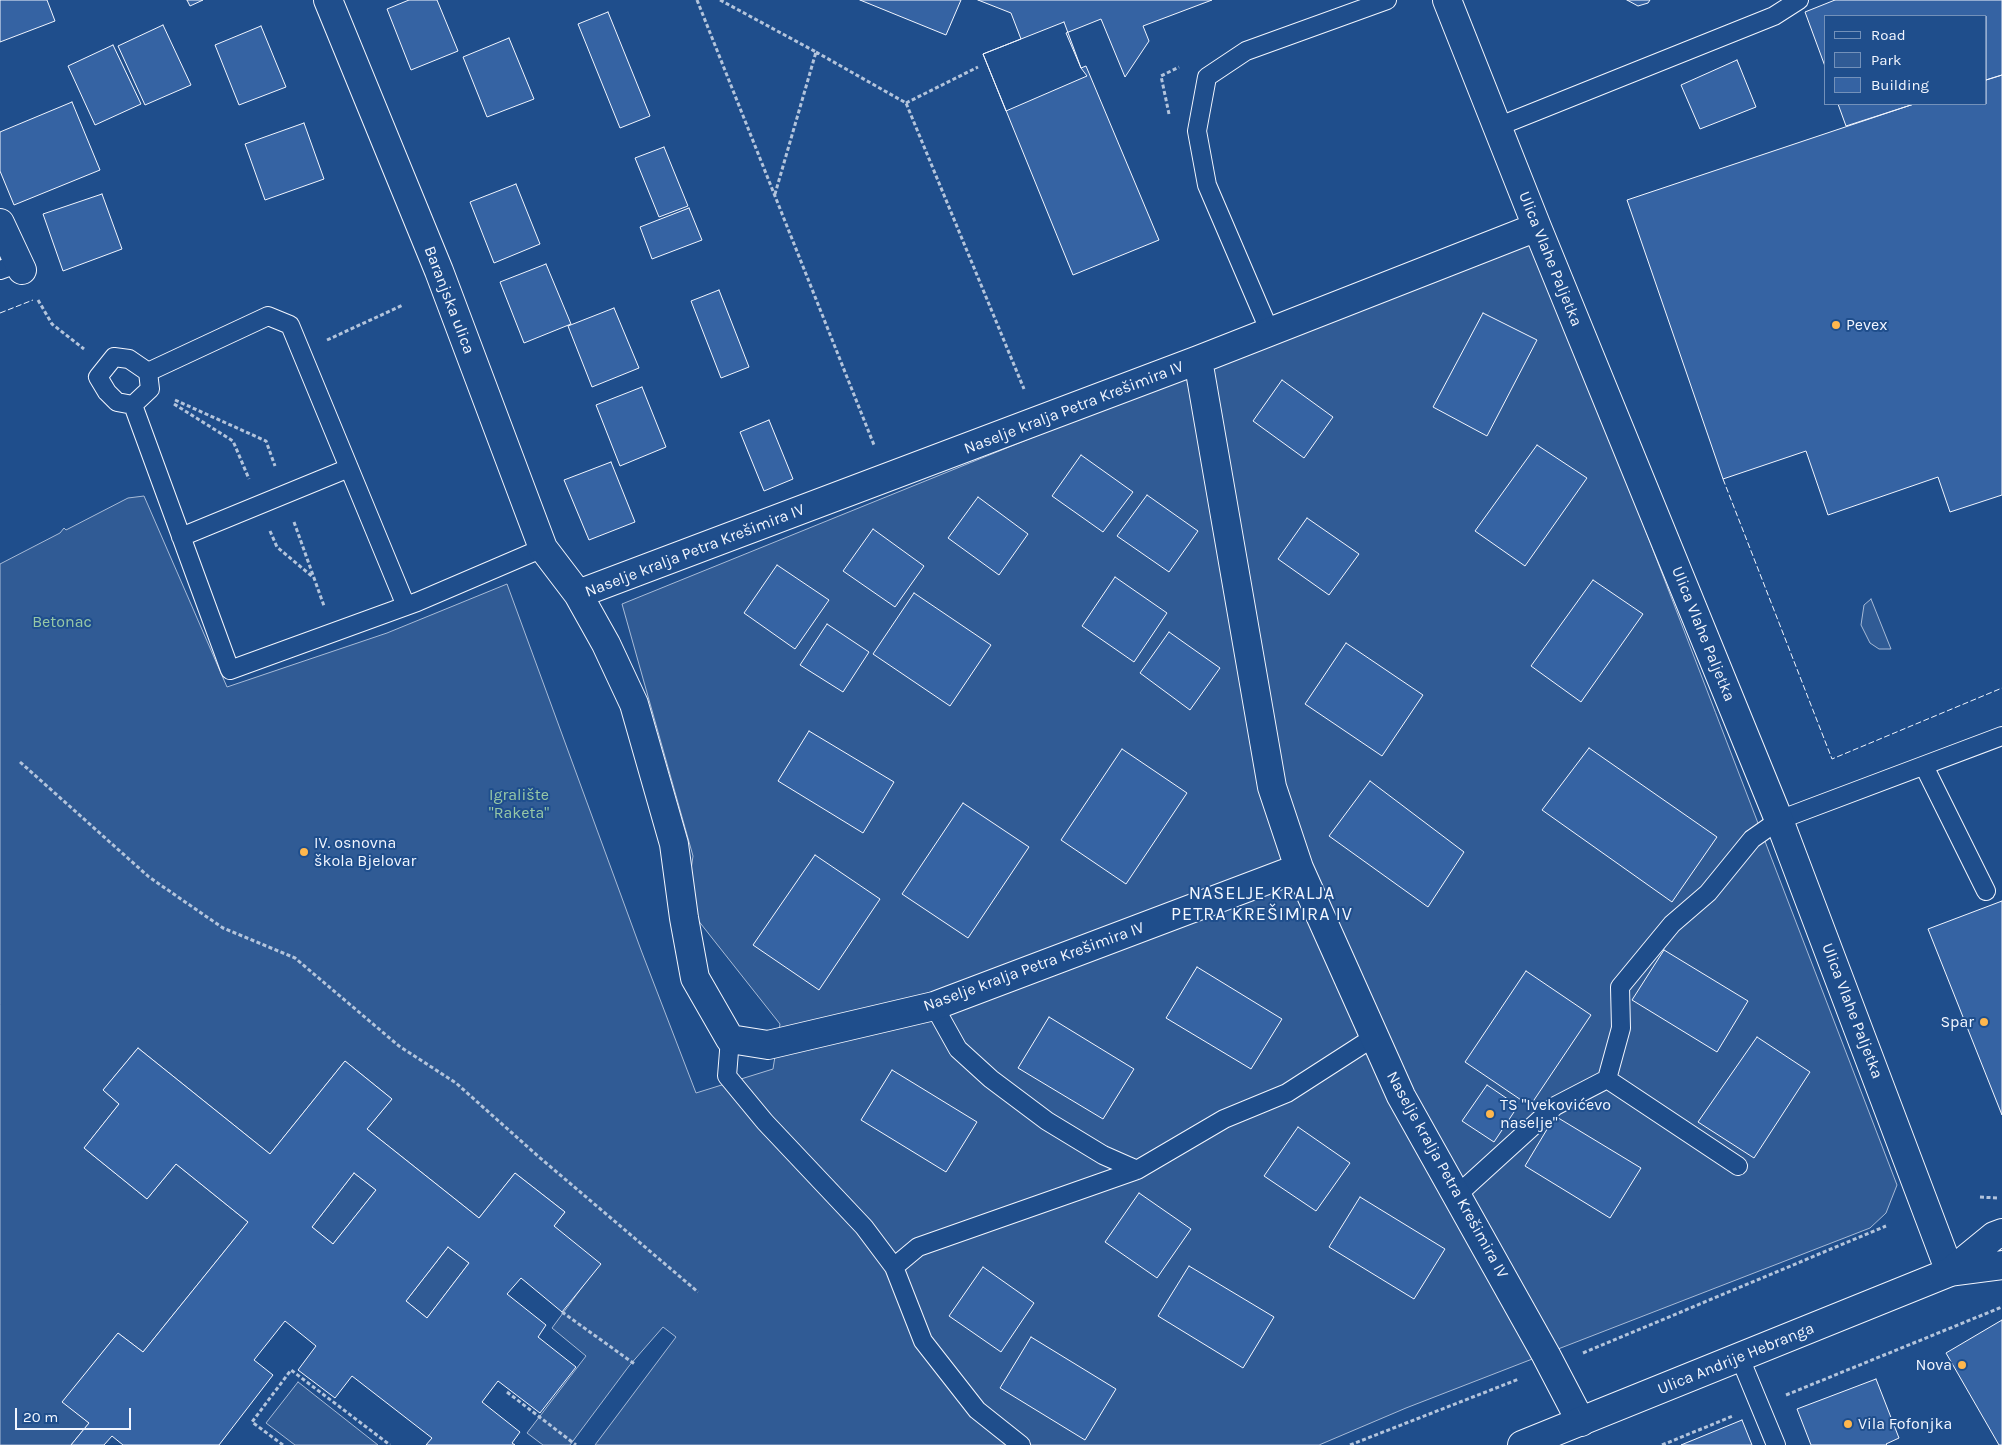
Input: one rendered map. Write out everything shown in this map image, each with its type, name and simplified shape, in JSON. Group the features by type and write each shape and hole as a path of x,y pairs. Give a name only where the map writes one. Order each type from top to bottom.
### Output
{"street":[{"name":"Baranjska ulica","path":"328,0 439,271 543,548 578,594"},
{"name":"Ulica Vlahe Paljetka","path":"1447,0 1537,227 1779,820 1950,1272"},
{"path":"0,223 14,268"},
{"name":"Naselje kralja Petra Krešimira IV","path":"1299,868 934,1006 768,1045 730,1039 696,978 684,918 674,844 634,704 606,644 578,594 1038,422 1537,227"},
{"name":"Naselje kralja Petra Krešimira IV","path":"1198,360 1272,787 1299,868 1401,1096 1552,1366 1581,1422"},
{"name":"Ulica Andrije Hebranga","path":"1950,1272 1994,1236 2002,1233"},
{"name":"Ulica Andrije Hebranga","path":"1522,1445 1950,1272 2002,1265"}],"lane":[{"path":"1270,332 1208,185 1197,131 1207,77 1246,51 1387,0"},
{"path":"1497,127 1774,16 1798,0"},
{"path":"148,372 268,316 290,325 406,606"},
{"path":"114,357 129,359 148,372 150,389 133,405 117,402 107,392 98,377 114,357"},
{"path":"133,405 230,670 406,606 543,548"},
{"path":"182,537 349,468"},
{"path":"1456,1196 1555,1106 1607,1079 1621,1028 1620,987 1672,924 1708,893 1752,839 1779,820 2002,736"},
{"path":"1924,766 1986,891"},
{"path":"934,1006 958,1048 991,1079 1047,1121 1103,1155 1137,1170"},
{"path":"894,1267 918,1247 1137,1170 1224,1119 1287,1093 1374,1037"},
{"path":"730,1039 726,1076 765,1122 864,1227 894,1267 923,1341 977,1410 1021,1445"},
{"path":"1607,1079 1738,1166"},
{"path":"1740,1358 1776,1445"}],"path":[{"path":"697,0 888,478"},
{"path":"720,0 906,103 1038,422"},
{"path":"774,195 816,52"},
{"path":"906,103 978,67"},
{"path":"14,268 52,324 107,366"},
{"path":"301,352 403,305"},
{"path":"20,762 149,877 223,928 295,958 399,1046 456,1083 546,1164 698,1292"},
{"path":"1980,1196 2002,1198"},
{"path":"1350,1445 1396,1425 1552,1366 1886,1226"},
{"path":"1662,1445 2002,1308"},
{"path":"562,1312 636,1365"},
{"path":"283,1445 252,1422 291,1370 390,1445"},
{"path":"507,1392 576,1445"}],"green space":[{"path":"1534,240 1897,1185 1886,1213 1870,1228 1406,1408 1319,1445 595,1445 676,1337 663,1327 629,1366 570,1445 543,1445 527,1433 586,1356 552,1328 591,1275 554,1226 565,1212 515,1173 479,1218 367,1129 392,1099 345,1061 270,1154 138,1048 103,1090 119,1104 84,1148 147,1199 176,1164 248,1222 143,1352 118,1333 63,1402 89,1423 71,1445 0,1445 0,564 60,533 64,528 66,530 128,498 144,496 227,687 387,633 507,584 641,950 696,1093 773,1069 780,1024 686,905 693,856 622,604 1051,430"},
{"path":"1871,599 1891,649 1879,649 1870,643 1861,625 1864,605"},
{"path":"354,1173 376,1190 333,1244 312,1227"},
{"path":"448,1247 469,1263 427,1318 406,1301"},
{"path":"298,1382 378,1445 295,1445 266,1423"}],"building":[{"path":"0,0 47,0 55,21 0,42"},
{"path":"187,0 203,0 190,6"},
{"path":"409,0 437,0 458,51 411,70 387,9"},
{"path":"860,0 961,0 946,35"},
{"path":"978,0 1212,0 1143,26 1149,41 1125,77 1101,19 1066,33 1081,68 1086,66 1159,240 1073,275 983,54 1021,39 1011,13"},
{"path":"1627,0 1650,0 1648,3 1638,6"},
{"path":"1835,0 2002,0 2002,75 1987,80 1987,15 1824,15 1824,64 1805,12"},
{"path":"608,12 650,116 620,128 578,24"},
{"path":"1064,22 1081,68 1087,76 1006,111 983,54"},
{"path":"163,25 191,85 145,105 118,46"},
{"path":"261,26 286,87 239,105 215,45"},
{"path":"509,38 534,99 487,117 463,57"},
{"path":"113,45 141,104 95,125 68,66"},
{"path":"1737,60 1756,107 1700,129 1681,85"},
{"name":"Pevex","path":"2002,75 2002,495 1950,512 1938,477 1828,515 1806,451 1723,479 1627,200 1911,105 1987,105 1987,80"},
{"path":"72,102 100,170 14,205 0,171 0,132"},
{"path":"1838,105 1911,105 1846,126"},
{"path":"304,123 324,179 265,200 245,144"},
{"path":"664,147 688,206 659,217 635,158"},
{"path":"516,184 540,244 494,263 470,202"},
{"path":"102,194 122,249 63,271 43,214"},
{"path":"689,208 702,240 652,259 640,227"},
{"path":"546,264 571,324 524,343 500,282"},
{"path":"719,290 749,367 721,378 691,301"},
{"path":"614,308 639,368 592,387 568,326"},
{"path":"1483,313 1537,340 1487,436 1433,407"},
{"path":"1282,380 1333,417 1304,458 1253,421"},
{"path":"642,387 666,447 620,466 596,405"},
{"path":"769,420 793,479 764,491 740,432"},
{"path":"1537,445 1587,478 1525,566 1475,531"},
{"path":"1081,455 1133,492 1103,532 1052,496"},
{"path":"611,462 635,522 589,540 564,480"},
{"path":"1147,495 1198,531 1169,572 1117,536"},
{"path":"978,497 1028,534 999,575 948,538"},
{"path":"1307,518 1359,554 1329,595 1278,559"},
{"path":"873,529 924,566 895,607 843,571"},
{"path":"777,565 829,600 795,649 744,613"},
{"path":"1115,577 1167,613 1134,662 1082,626"},
{"path":"1593,580 1643,614 1581,702 1531,666"},
{"path":"914,593 991,645 950,706 873,654"},
{"path":"827,624 869,652 843,692 800,665"},
{"path":"1169,632 1220,668 1190,710 1140,673"},
{"path":"1346,643 1423,695 1382,756 1305,704"},
{"path":"809,731 894,782 863,833 778,781"},
{"path":"1589,748 1717,837 1672,902 1542,810"},
{"path":"1122,749 1187,793 1126,884 1061,840"},
{"path":"1370,781 1464,852 1428,907 1329,836"},
{"path":"963,803 1029,847 968,938 902,894"},
{"path":"815,855 880,899 819,990 753,945"},
{"name":"Spar","path":"2002,901 2002,1115 1928,929"},
{"path":"1664,950 1748,1001 1717,1052 1632,1000"},
{"path":"1197,967 1282,1019 1251,1069 1166,1018"},
{"path":"1526,971 1591,1015 1530,1106 1465,1062"},
{"path":"1049,1017 1134,1069 1103,1119 1018,1068"},
{"path":"1757,1037 1810,1072 1754,1158 1698,1122"},
{"path":"138,1048 270,1154 345,1061 392,1099 367,1129 479,1218 515,1173 565,1212 554,1226 601,1264 562,1312 521,1278 507,1294 546,1325 538,1337 576,1367 540,1413 498,1381 482,1402 520,1432 512,1443 515,1445 426,1445 432,1438 352,1376 335,1398 298,1370 316,1346 285,1321 254,1360 273,1375 219,1445 123,1445 112,1436 104,1445 71,1445 89,1423 62,1402 118,1333 143,1352 248,1222 176,1164 147,1199 84,1148 119,1104 103,1090","holes":["354,1173 376,1190 333,1244 312,1227","448,1247 469,1263 427,1318 406,1301"]},
{"path":"892,1070 977,1122 946,1172 861,1120"},
{"name":"TS \"Ivekovićevo naselje\"","path":"1487,1085 1518,1106 1494,1142 1462,1121"},
{"path":"1555,1116 1641,1168 1610,1218 1525,1166"},
{"path":"1298,1127 1350,1163 1316,1211 1264,1176"},
{"path":"1139,1193 1191,1229 1157,1278 1105,1242"},
{"path":"1360,1197 1445,1249 1414,1299 1329,1247"},
{"path":"1189,1266 1274,1317 1243,1368 1158,1316"},
{"path":"983,1267 1034,1303 1001,1352 949,1316"},
{"path":"2002,1320 2002,1445 1999,1445 1946,1353"},
{"path":"1031,1337 1116,1389 1085,1440 1000,1388"},
{"name":"Vila Fofonjka","path":"1876,1379 1899,1438 1887,1445 1811,1445 1797,1409"},
{"path":"1742,1420 1752,1445 1681,1445"}],"fence":[{"path":"0,313 33,300"},
{"path":"1723,479 1832,759 2002,688"}],"place":[{"name":"Pevex","path":"1836,325"},
{"name":"IV. osnovna škola Bjelovar","path":"304,852"},
{"name":"Spar","path":"1984,1022"},
{"name":"TS \"Ivekovićevo naselje\"","path":"1490,1114"},
{"name":"Nova","path":"1962,1365"},
{"name":"Vila Fofonjka","path":"1848,1424"}],"district":[{"name":"NASELJE KRALJA PETRA KREŠIMIRA IV","path":"1262,904"}],"park label":[{"name":"Betonac","path":"62,622"},
{"name":"Igralište \"Raketa\"","path":"519,804"}]}
